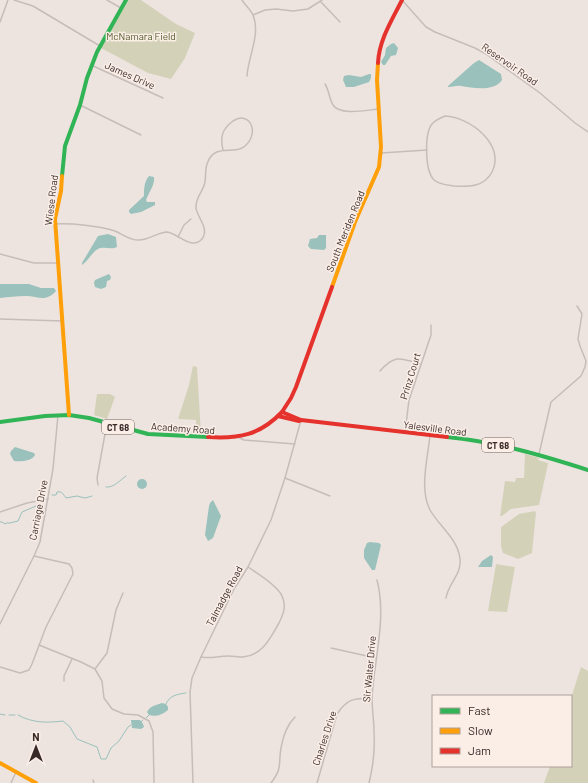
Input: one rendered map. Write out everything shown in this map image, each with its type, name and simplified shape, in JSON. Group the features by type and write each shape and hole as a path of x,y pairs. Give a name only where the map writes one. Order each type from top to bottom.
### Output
{"main road":[{"name":"Wiese Road","path":"69,415 55,224 61,191 65,146 80,105 91,66 100,46 126,0"},
{"name":"South Meriden Road","path":"238,438 261,428 278,416 291,398 355,222 377,175 381,153 377,71 380,48 386,30 402,0"},
{"name":"Yalesville Road","path":"282,412 301,420"},
{"name":"Academy Road","path":"0,422 69,415 107,423 136,432 238,438"},
{"name":"Yalesville Road","path":"278,416 297,421 301,420 497,444 539,454 588,470"},
{"path":"0,763 36,783"}],"street":[{"path":"0,22 8,0"},
{"path":"14,0 33,6 100,46"},
{"path":"107,0 121,8"},
{"path":"242,0 253,15 255,33 247,76"},
{"name":"Reservoir Road","path":"402,0 426,27 486,54 540,93 575,123 588,132"},
{"path":"253,15 265,10 276,9 293,11 308,9 322,1 340,22"},
{"name":"James Drive","path":"91,66 163,98"},
{"path":"325,84 334,107 341,111 348,112 379,109"},
{"path":"80,105 140,135"},
{"path":"445,116 450,116 470,124 490,143 495,154 494,166 488,178 480,184 471,187 443,185 434,179 430,173 428,166 428,150 428,134 432,125 445,116"},
{"path":"55,224 104,229 119,233 138,241 165,232 192,243 198,242 203,238 204,230 196,210 196,202 205,183 208,162 215,154 223,150 244,147 253,134 253,128 250,122 243,119 237,119 226,127 222,135 223,150"},
{"path":"381,153 428,150"},
{"path":"178,237 184,225 191,219"},
{"path":"0,254 34,263 58,263"},
{"path":"539,454 551,402 581,376 585,367 586,361 578,339 582,314 577,306"},
{"path":"0,320 63,321"},
{"name":"Prinz Court","path":"405,432 410,400 431,335 431,326"},
{"path":"380,371 388,362 395,359 403,358 421,364"},
{"name":"Carriage Drive","path":"0,624 40,542 55,452 58,415"},
{"name":"Talmadge Road","path":"193,783 190,692 192,678 201,656 234,589 248,567 271,520 285,478 301,420"},
{"path":"98,485 97,478 107,423"},
{"path":"430,435 424,484 426,496 430,510 459,552 461,561 459,572 446,598"},
{"name":"Academy Road","path":"238,438 294,444"},
{"path":"285,478 330,496"},
{"path":"0,512 27,503 48,499"},
{"path":"0,667 15,672 24,672 29,670 46,627 73,574 72,568 68,564 34,556"},
{"path":"201,656 209,659 226,656 241,657 254,654 262,650 268,643 285,608 281,594 276,588 248,567"},
{"name":"Sir Walter Drive","path":"369,783 372,768 374,734 372,699 380,611 380,591 377,580"},
{"path":"94,669 107,653 116,610 123,593"},
{"path":"39,645 94,669 102,680 104,698 112,709 124,714 138,715 149,721 152,732 154,783"},
{"path":"331,648 376,658"},
{"path":"64,681 64,676 72,659"},
{"name":"Charles Drive","path":"317,783 337,714 342,706 352,699 372,699"},
{"path":"271,783 279,769 280,749 284,735 295,716"},
{"path":"12,783 16,772"}],"green space":[{"name":"McNamara Field","path":"128,0 141,0 176,24 195,33 185,58 171,79 148,73 101,48"},
{"path":"193,366 197,367 201,434 196,433 196,420 178,419 189,385"},
{"path":"97,394 110,394 115,397 107,419 94,415"},
{"path":"525,454 539,458 538,460 548,463 539,505 511,509 500,516 505,481 515,482 516,478 524,478"},
{"path":"535,511 532,553 518,559 503,553 501,546 501,527 519,514"},
{"path":"496,564 515,567 507,612 488,611"},
{"path":"581,667 588,671 588,783 544,783 550,767 572,767 572,695"}],"water":[{"path":"394,43 398,48 396,55 391,56 385,65 383,65 381,62 385,55 386,48"},
{"path":"479,60 501,74 502,80 498,84 489,88 459,86 448,87 474,63"},
{"path":"371,74 371,78 369,82 354,87 346,87 343,80 344,76 349,75 361,77"},
{"path":"149,176 154,177 154,180 153,186 146,200 147,202 155,202 155,205 141,212 131,214 129,210 144,196 145,183"},
{"path":"108,234 116,237 117,247 98,249 82,265 98,236"},
{"path":"319,235 326,235 326,248 324,250 311,249 308,246 310,239 317,238"},
{"path":"109,274 111,277 110,280 107,281 106,287 101,289 95,287 95,280"},
{"path":"0,284 29,284 41,288 54,288 56,291 52,295 45,298 16,296 0,298"},
{"path":"15,447 34,453 35,455 26,461 14,461 10,454"},
{"path":"140,479 144,479 146,480 146,488 140,489 137,486 137,482"},
{"path":"213,500 221,516 213,538 208,541 205,535 209,506"},
{"path":"367,543 379,543 381,545 375,570 372,570 364,558 364,550"},
{"path":"491,555 493,557 492,567 478,567 482,561"},
{"path":"162,703 166,704 168,710 159,715 149,715 147,712 150,708"},
{"path":"131,720 140,720 144,727 141,729 132,728"}],"waterway":[{"path":"106,487 114,485 126,476"},
{"path":"52,495 56,495 57,492 60,492 66,498 77,496 85,498 92,496"},
{"path":"0,522 5,524 18,521 22,512 36,506"},
{"path":"166,704 167,701 174,696 186,693"},
{"path":"0,714 5,715"},
{"path":"9,715 15,715"},
{"path":"18,715 29,720 40,722 63,721 70,727 77,739 97,747 101,759 106,759 111,748 119,741 131,725"},
{"path":"146,718 149,715"}],"traffic: fast":[{"path":"62,176 65,146 80,105 87,78 97,52 126,0"},
{"path":"0,422 45,416 69,415 89,418 148,434 208,437"},
{"path":"447,437 484,442 519,450 588,470"}],"traffic: slow":[{"path":"332,287 355,222 379,167 381,147 377,80 378,63"},
{"path":"62,176 61,191 55,219 69,415"},
{"path":"0,763 36,783"}],"traffic: jam":[{"path":"378,63 383,38 402,0"},
{"path":"282,412 296,387 332,287"},
{"path":"208,437 239,436 257,431 274,420 282,412 301,420"},
{"path":"278,416 299,421 301,420 447,437"}]}
